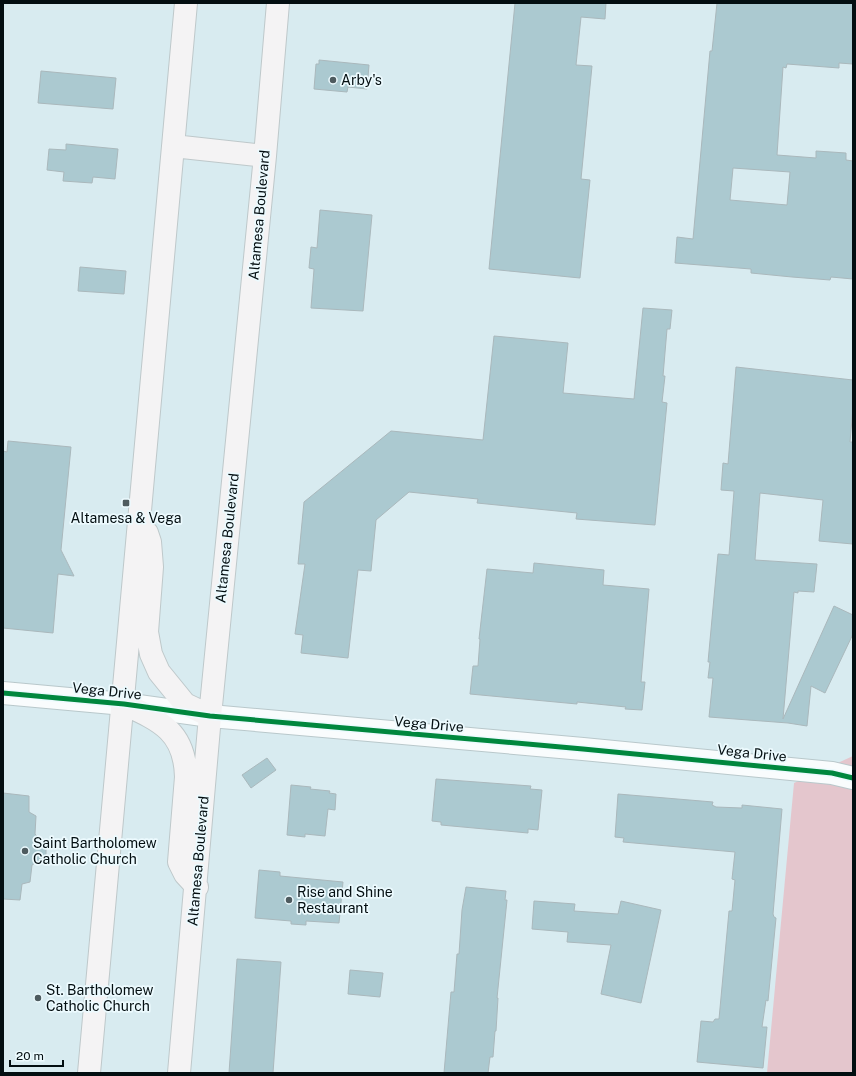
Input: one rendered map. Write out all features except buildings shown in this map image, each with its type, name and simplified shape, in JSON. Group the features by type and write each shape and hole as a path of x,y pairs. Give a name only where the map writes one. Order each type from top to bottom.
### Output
{"main road":[{"path":"89,1073 124,704 186,3"},
{"name":"Altamesa Boulevard","path":"180,1073 197,887 210,716 265,156 278,3"},
{"path":"173,146 265,156"},
{"path":"141,510 150,542 152,567 147,632 151,654 159,672 185,704 210,716"},
{"path":"124,704 156,719 172,731 181,747 186,764 186,777 179,862 185,874 197,887"}],"street":[{"name":"Vega Drive","path":"3,693 124,704 210,716 832,773 853,778"}],"shaded area":[{"path":"853,756 853,1073 767,1073 794,783"}],"cycle path":[{"path":"3,693 124,704 210,716 832,773 853,778"}],"place":[{"name":"Arby's","path":"333,80"},
{"name":"Altamesa & Vega","path":"126,503"},
{"name":"Saint Bartholomew Catholic Church","path":"25,851"},
{"name":"Rise and Shine Restaurant","path":"289,900"},
{"name":"St. Bartholomew Catholic Church","path":"38,998"}]}
